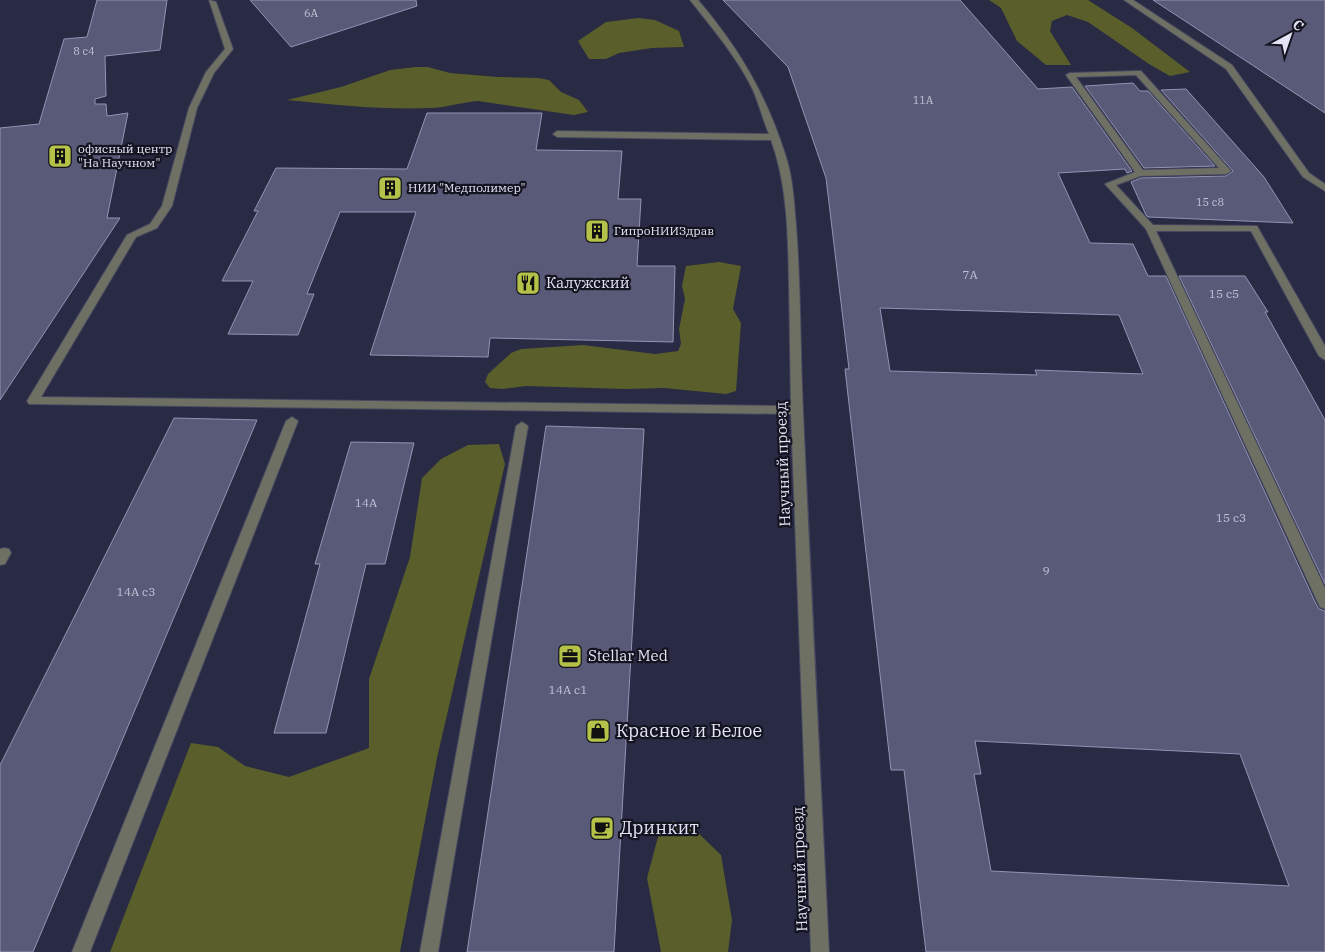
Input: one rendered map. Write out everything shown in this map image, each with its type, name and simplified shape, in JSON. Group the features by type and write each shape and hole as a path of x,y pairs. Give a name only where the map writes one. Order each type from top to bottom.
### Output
{"street":[{"name":"Научный проезд","path":"694,0 715,25 758,91 782,158 788,187 797,353 797,410 820,952"},
{"path":"1128,0 1229,67 1306,175 1325,188"},
{"path":"212,2 229,49 210,72 193,108 167,206 154,226 132,235 33,401 797,410"},
{"path":"1140,173 1070,75 1138,73 1226,171 1140,173 1110,184 1150,228 1325,603"},
{"path":"557,134 773,137"},
{"path":"1150,228 1254,228 1325,356"},
{"path":"81,952 292,421"},
{"path":"429,952 522,426"}],"green space":[{"path":"989,0 1088,0 1132,28 1190,72 1170,76 1149,64 1088,22 1067,15 1052,21 1050,31 1071,65 1046,65 1017,41 1001,8"},
{"path":"638,18 655,20 679,31 684,47 652,48 619,53 606,59 589,59 578,41 606,22"},
{"path":"428,67 450,73 549,80 561,92 579,100 588,112 574,115 478,101 439,107 396,108 360,107 287,100 341,87 390,70"},
{"path":"719,262 741,266 733,309 741,323 736,391 726,394 664,388 625,389 526,386 502,389 490,388 485,382 488,374 511,353 521,349 583,345 655,354 678,351 681,344 679,329 685,299 682,286 686,266"},
{"path":"499,444 505,464 437,758 400,952 110,952 191,743 218,747 245,766 289,777 369,748 369,679 410,557 422,478 441,459 468,445"},
{"path":"672,821 691,826 721,855 732,920 728,952 661,952 647,878 658,837"}],"building":[{"path":"97,0 167,0 160,50 105,56 106,96 95,99 95,104 106,104 107,116 128,113 107,218 120,218 0,400 0,128 39,124 64,39 87,37"},
{"path":"250,0 416,0 417,6 291,47"},
{"path":"723,0 960,0 1038,89 1072,87 1132,171 1127,173 1125,169 1058,173 1090,243 1133,244 1148,276 1166,276 1316,604 1319,609 1325,611 1325,952 926,952 904,770 891,770 845,369 849,369 826,178 788,67","holes":["880,308 1119,315 1143,374 1035,370 1037,375 890,371","975,741 1240,754 1289,886 991,871 974,774 981,774"]},
{"path":"1153,0 1325,0 1325,113 1237,55"},
{"path":"1133,83 1140,91 1148,91 1215,166 1144,168 1085,86"},
{"path":"1186,89 1264,177 1293,223 1148,217 1146,215 1131,182 1141,178 1226,176 1233,171 1161,90"},
{"path":"427,113 542,113 536,150 622,151 618,199 641,199 637,266 675,266 673,342 490,338 488,357 370,355 416,212 340,212 307,294 314,294 298,335 228,334 253,281 222,281 258,211 254,211 276,168 407,169"},
{"path":"1179,276 1245,276 1268,312 1265,312 1325,420 1325,584"},
{"path":"174,418 257,420 33,952 0,952 0,765"},
{"path":"546,426 644,429 614,952 467,952"},
{"path":"351,442 414,443 385,564 366,564 326,733 274,733 320,564 315,564"}],"place":[{"name":"офисный центр \"На Научном\"","path":"60,156"},
{"name":"НИИ \"Медполимер\"","path":"390,188"},
{"name":"ГипроНИИЗдрав","path":"597,231"},
{"name":"Калужский","path":"528,283"},
{"name":"Stellar Med","path":"570,656"},
{"name":"Красное и Белое","path":"598,731"},
{"name":"Дринкит","path":"602,828"}]}
